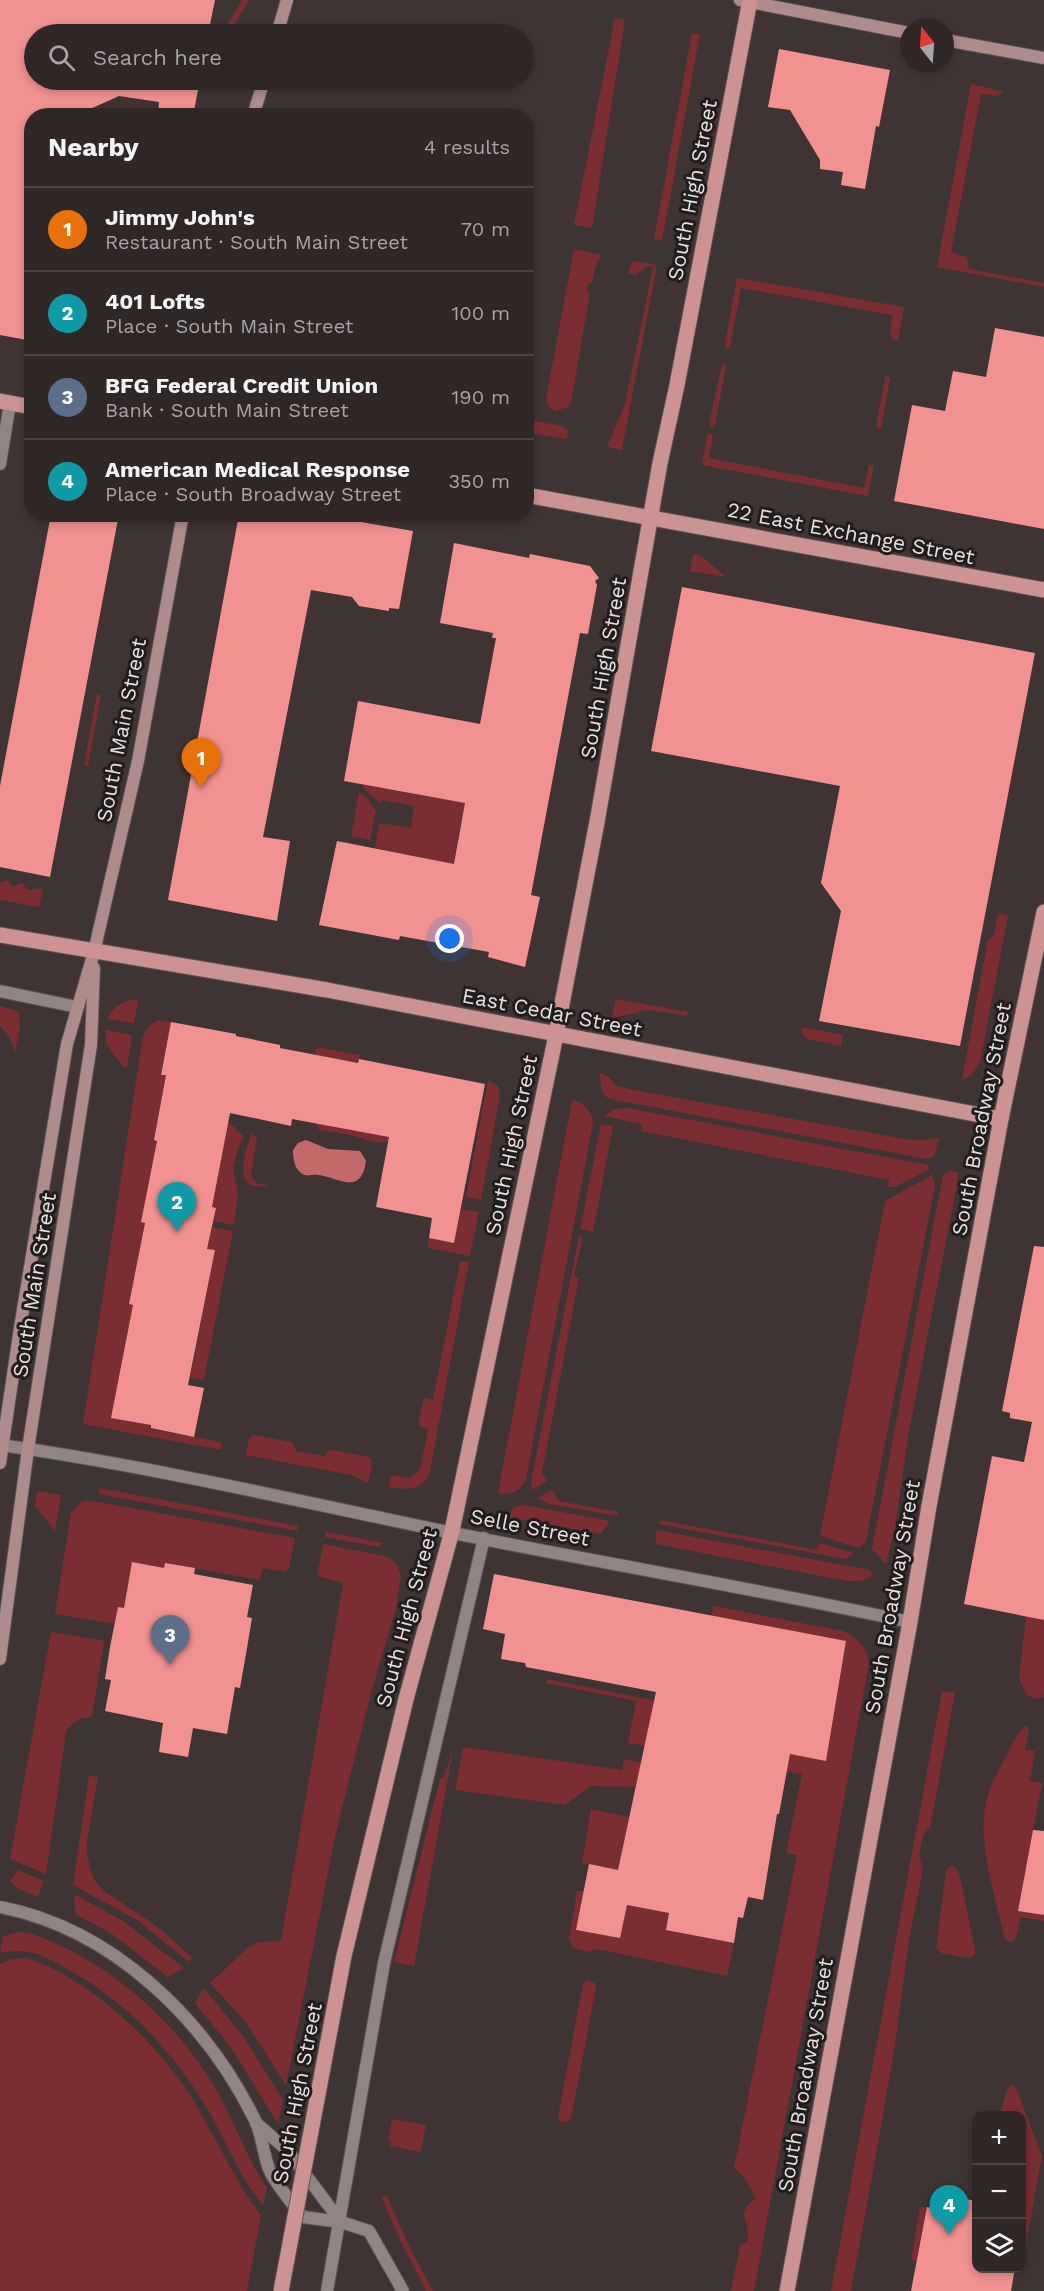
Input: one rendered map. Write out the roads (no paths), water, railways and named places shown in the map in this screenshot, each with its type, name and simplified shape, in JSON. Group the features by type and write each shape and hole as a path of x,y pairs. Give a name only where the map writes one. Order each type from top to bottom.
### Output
{"main road":[{"path":"280,24 287,0"},
{"path":"746,0 900,31"},
{"name":"South High Street","path":"282,2291 344,1956 406,1699 452,1531 556,1035 597,822 746,0"},
{"path":"954,42 1044,58"},
{"path":"256,108 261,90"},
{"path":"5,402 24,406"},
{"name":"22 East Exchange Street","path":"534,496 1044,590"},
{"name":"South Main Street","path":"0,1463 1,1445 67,1044 94,952 138,761 182,522"},
{"name":"South Broadway Street","path":"787,2291 910,1623 929,1506 1002,1119 1044,912"},
{"name":"East Cedar Street","path":"1,935 327,990 1002,1119"},
{"name":"South Main Street","path":"0,1659 28,1449 91,1045 94,952"}],"street":[{"path":"0,464 5,402"},
{"path":"0,992 77,1007"},
{"name":"Selle Street","path":"1,1445 219,1484 484,1538 795,1597 910,1623"},
{"path":"327,2291 384,1963 484,1538"},
{"path":"0,1907 40,1917 74,1931 99,1945 150,1982 193,2026 214,2053 255,2122 270,2171 303,2217 340,2222 369,2231 403,2291"},
{"path":"255,2122 287,2150 340,2222"}],"place":[{"name":"Jimmy John's","path":"201,788"},
{"name":"401 Lofts","path":"177,1232"},
{"name":"BFG Federal Credit Union","path":"170,1665"},
{"name":"American Medical Response","path":"949,2235"}]}
